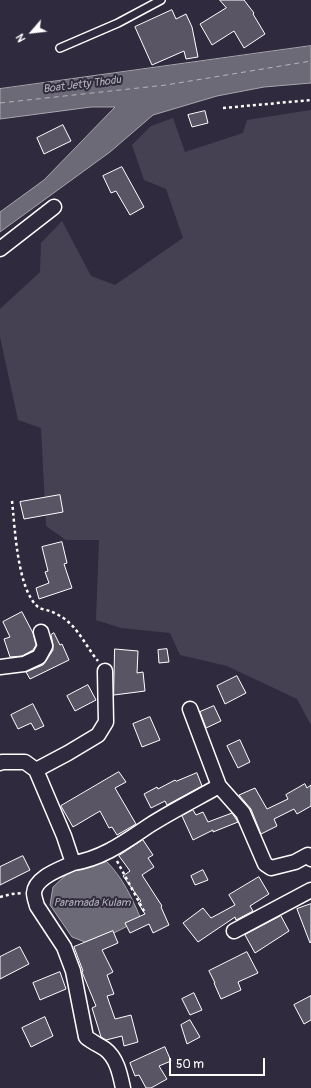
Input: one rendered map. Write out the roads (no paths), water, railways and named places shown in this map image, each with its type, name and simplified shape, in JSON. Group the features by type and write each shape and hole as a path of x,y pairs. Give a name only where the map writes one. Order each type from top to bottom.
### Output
{"street":[{"path":"0,249 54,207"},
{"path":"0,667 24,664 39,656 45,646 41,632"},
{"path":"36,770 98,735 106,722 105,671"},
{"path":"190,709 219,786 243,813 265,864 271,868 295,862 308,855 311,859"},
{"path":"0,763 25,762 36,770 64,836 73,863"},
{"path":"123,1088 118,1068 112,1056 107,1050 86,1037 71,965 64,947 37,906 34,892 36,886 41,880 73,863 85,861 111,850 150,825 219,786"},
{"path":"234,931 311,890"}],"lane":[{"path":"60,48 118,23 161,0"}],"water":[{"name":"Boat Jetty Thodu","path":"311,46 311,83 264,87 217,96 153,115 110,152 0,232 0,212 44,180 115,107 91,107 0,119 0,89"},
{"name":"Paramada Kulam","path":"107,862 113,868 131,896 141,919 116,932 85,942 72,937 50,905 53,887 68,873"}]}
